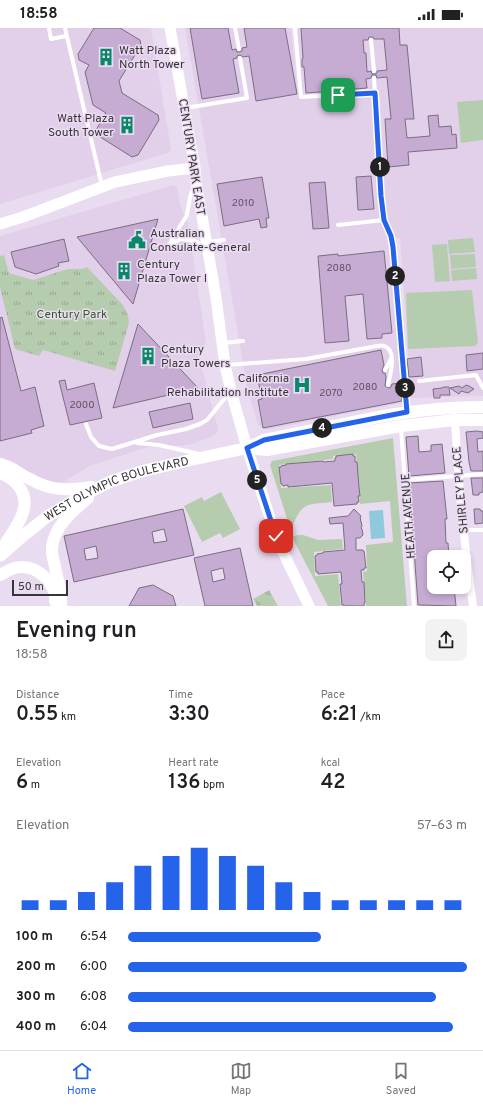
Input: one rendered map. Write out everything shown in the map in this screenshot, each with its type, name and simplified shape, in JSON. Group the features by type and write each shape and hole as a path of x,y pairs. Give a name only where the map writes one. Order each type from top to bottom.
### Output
{"main road":[{"name":"CENTURY PARK EAST","path":"170,28 195,168 225,365 231,391 247,448 279,542 309,606"},
{"path":"0,224 23,217 115,182 168,170 195,168"},
{"name":"WEST OLYMPIC BOULEVARD","path":"0,556 48,516 67,504 102,485 143,470 247,448 264,440 407,412 483,407"},
{"name":"WEST OLYMPIC BOULEVARD","path":"247,448 267,450 401,426 455,420 483,420"},
{"path":"0,464 7,466 38,483 54,488 76,489 102,485"},
{"path":"0,473 8,476 22,489 25,505 21,518 0,552"},
{"path":"61,606 62,597 52,547 57,530 68,516 102,485"},
{"path":"0,576 11,569 21,567 36,570 49,581 55,598 54,606"}],"street":[{"name":"SHIRLEY PLACE","path":"455,420 463,530 473,606"}],"lane":[{"path":"49,28 51,39 66,36"},
{"path":"64,28 102,186"},
{"path":"235,28 239,49"},
{"path":"295,28 301,97 375,93"},
{"path":"371,40 374,71"},
{"path":"184,108 247,98 240,58"},
{"path":"374,78 381,196 384,220 391,236 393,247 407,412"},
{"path":"196,181 190,197 187,215 168,246 181,239 195,241 207,246 224,240"},
{"path":"338,225 384,220"},
{"path":"222,343 243,341"},
{"path":"225,365 306,359 384,346 388,349 392,356 392,366 388,385"},
{"path":"384,370 392,356"},
{"path":"419,381 476,375 483,388"},
{"path":"86,424 91,437 100,446 112,449 200,424 207,420 231,391"},
{"name":"HEATH AVENUE","path":"401,426 414,606"},
{"path":"135,443 159,445 207,456"},
{"path":"405,480 483,474"},
{"path":"463,530 483,530"}],"shaded area":[{"path":"0,28 151,28 171,149 168,153 0,204"},
{"path":"185,28 291,28 298,97 295,28 483,28 483,396 411,398 400,238 388,239 404,402 266,430 258,425 248,392"},
{"path":"173,185 177,187 181,208 188,224 206,342 199,356 218,429 217,433 211,437 189,445 148,447 90,466 65,481 50,483 0,458 0,236"}],"green space":[{"path":"483,100 483,140 461,143 457,102"},
{"path":"473,238 475,252 449,254 448,240"},
{"path":"447,244 450,281 435,282 432,245"},
{"path":"475,254 476,267 451,269 450,255"},
{"name":"Century Park","path":"4,255 9,273 33,280 68,269 82,269 87,267 123,305 128,315 129,323 115,371 43,350 39,356 15,349 0,287 0,256"},
{"path":"476,268 477,279 452,281 451,270"},
{"path":"472,290 478,343 475,346 408,349 406,293"},
{"path":"393,438 407,606 366,606 363,572 367,571 366,545 393,542 390,501 360,504 356,454 333,456 333,459 279,465 281,488 331,485 332,502 312,504 303,508 293,525 289,525 270,465 272,461"},
{"path":"221,492 240,529 223,538 220,533 202,542 184,506 202,497 204,501"},
{"path":"299,535 318,540 342,539 343,549 314,552 315,576 338,574 341,606 328,606 294,541 293,536"},
{"path":"269,590 278,606 257,606 253,599"}],"water":[{"path":"383,510 385,538 371,539 369,511"}],"building":[{"path":"94,28 120,28 140,40 141,45 119,81 122,93 158,115 159,120 138,155 132,157 97,135 96,130 106,113 93,105 85,72 89,65 79,60 78,54"},
{"path":"190,28 228,28 232,50 236,49 237,52 239,52 242,51 242,48 247,47 244,28 285,28 297,94 256,101 249,56 243,57 240,55 233,59 239,93 202,99"},
{"path":"301,28 399,28 400,45 407,45 414,119 405,119 407,138 430,136 428,116 438,115 439,127 451,126 452,135 456,134 457,148 408,152 409,165 388,167 385,119 391,119 387,77 377,78 376,75 372,75 371,78 366,79 367,88 306,93 304,67 302,67 303,58","holes":["369,37 373,37 374,39 384,39 387,70 377,71 375,74 372,74 371,71 367,72 366,53 364,53 363,40 368,40"]},
{"path":"371,176 374,209 358,210 356,177"},
{"path":"262,177 269,218 266,218 267,227 261,228 259,219 224,226 217,184"},
{"path":"325,182 329,228 313,229 309,183"},
{"name":"Century Plaza Tower I","path":"158,219 133,304 77,237"},
{"path":"64,239 69,261 58,263 59,266 36,274 15,267 11,252"},
{"path":"384,251 392,333 382,334 382,338 367,339 363,294 345,296 349,341 325,343 318,256 338,254 338,256"},
{"path":"2,317 21,391 35,387 44,426 31,430 32,433 0,441 0,318"},
{"name":"Century Plaza Towers","path":"138,324 198,388 113,408"},
{"path":"381,350 384,365 382,370 386,377 385,386 389,388 392,384 400,383 402,401 263,428 258,400 262,399 257,375"},
{"path":"483,353 483,369 467,371 466,355"},
{"path":"421,357 423,376 409,377 407,359"},
{"path":"65,380 67,390 94,383 102,418 70,425 59,381"},
{"path":"466,385 474,389 468,393 461,391 459,394 450,388 459,386 462,388"},
{"path":"449,387 450,395 440,395 440,398 434,398 433,389"},
{"path":"190,403 193,419 153,428 149,412"},
{"path":"466,432 483,432 483,438 477,439 478,452 483,451 483,471 471,471"},
{"path":"418,436 419,452 431,451 431,445 442,444 445,473 409,476 406,437"},
{"path":"353,454 353,456 355,456 355,462 357,462 360,496 358,496 359,502 357,502 357,504 334,506 332,483 288,487 288,485 283,486 281,484 279,467 281,466 286,464 335,461 336,456"},
{"path":"471,478 483,478 483,492 479,493 479,495 473,495"},
{"path":"443,481 447,519 445,519 446,543 448,543 448,550 427,550 427,594 455,594 456,606 418,605 409,483"},
{"path":"183,509 194,555 74,582 64,536","holes":["164,529 167,541 154,543 152,532","96,546 98,558 86,560 84,549"]},
{"path":"354,509 361,516 360,520 363,535 360,538 356,538 356,550 364,551 366,568 361,570 362,582 364,582 365,603 364,606 344,606 342,605 340,584 342,584 341,572 318,574 318,572 316,572 315,556 323,552 345,550 343,523 330,524 329,518 348,516"},
{"path":"474,509 480,509 483,511 483,523 475,524"},
{"path":"240,548 253,606 205,606 194,558","holes":["223,568 225,579 213,582 211,571"]},
{"path":"153,585 173,596 176,606 129,606 139,588"}],"place":[{"name":"Watt Plaza North Tower","path":"106,57"},
{"name":"Watt Plaza South Tower","path":"127,125"},
{"name":"Australian Consulate-General","path":"137,240"},
{"name":"Century Plaza Tower I","path":"124,271"},
{"name":"Century Plaza Towers","path":"148,356"},
{"name":"California Rehabilitation Institute","path":"302,385"}],"route":[{"path":"276,536 247,448 264,440 407,412 393,247 391,236 384,220 381,196 375,93 338,95"}]}
